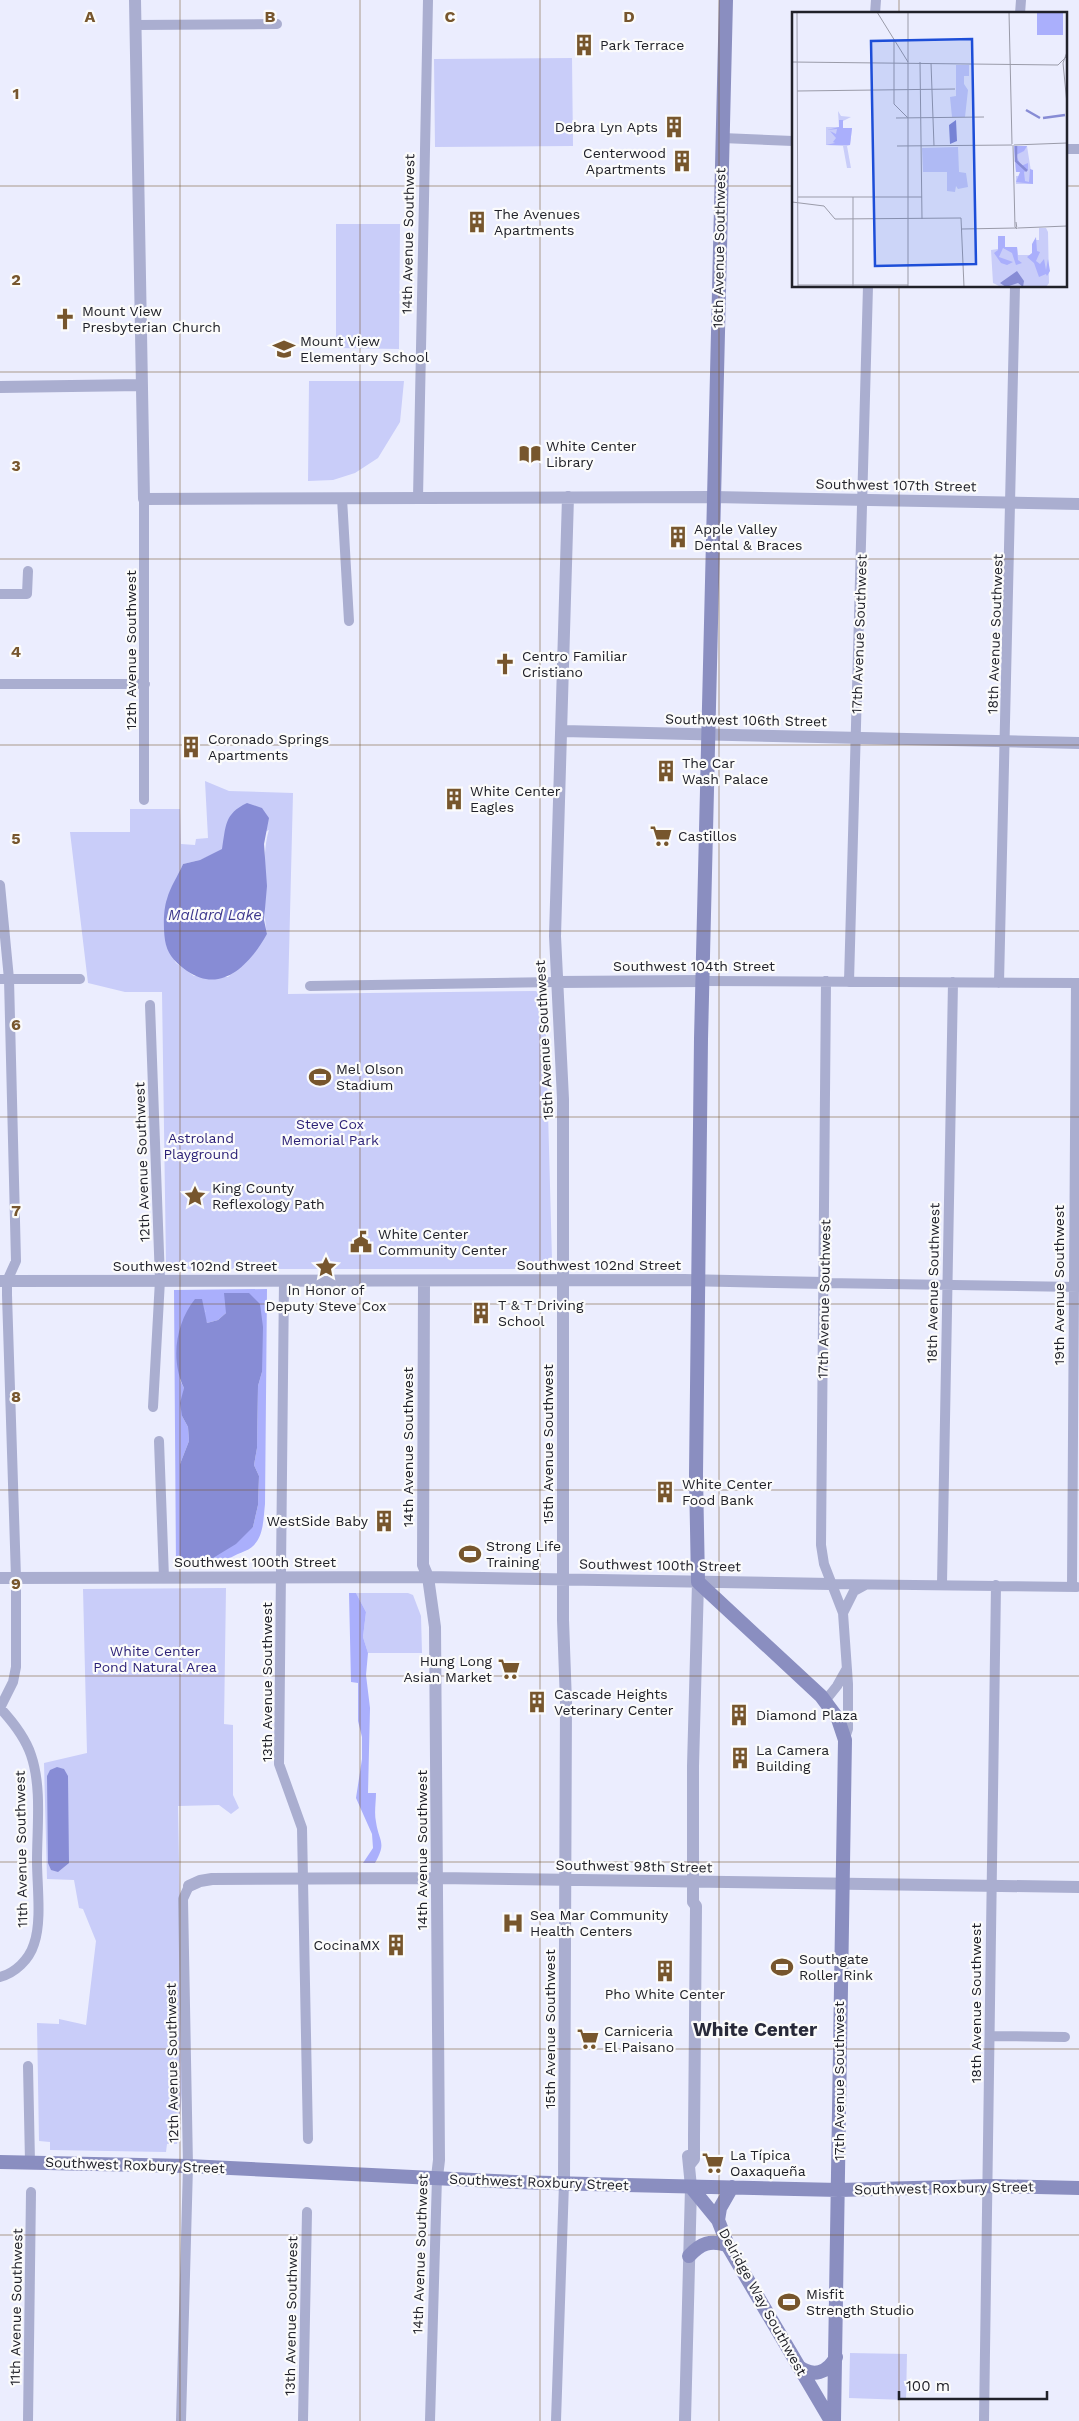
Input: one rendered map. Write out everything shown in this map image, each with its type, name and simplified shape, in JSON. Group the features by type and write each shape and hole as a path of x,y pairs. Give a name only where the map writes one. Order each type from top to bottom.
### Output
{"main road":[{"name":"16th Avenue Southwest","path":"698,1582 696,1475 703,981 726,0"},
{"name":"17th Avenue Southwest","path":"698,1582 825,1701 838,1719 844,1740 839,2190 833,2421"},
{"name":"Southwest Roxbury Street","path":"0,2162 188,2166 564,2184 839,2190 989,2186 1079,2188"},
{"name":"Delridge Way Southwest","path":"690,2186 718,2220 727,2245 798,2366 833,2421"},
{"path":"718,2220 720,2208 732,2187"},
{"path":"689,2256 698,2246 707,2242 727,2245"},
{"path":"798,2366 808,2372 819,2373 829,2368 836,2357"}],"street":[{"path":"135,0 144,499"},
{"name":"14th Avenue Southwest","path":"418,498 428,0"},
{"path":"135,25 277,24"},
{"path":"722,138 792,141"},
{"path":"1066,149 1079,150"},
{"name":"17th Avenue Southwest","path":"849,982 868,288"},
{"name":"18th Avenue Southwest","path":"999,983 1016,288"},
{"path":"0,388 142,386"},
{"name":"15th Avenue Southwest","path":"556,2421 564,2184 566,1703 563,1579 563,1099 555,936 568,497"},
{"name":"Southwest 107th Street","path":"144,499 713,497 1079,504"},
{"path":"342,498 349,621"},
{"name":"12th Avenue Southwest","path":"144,499 144,800"},
{"path":"0,594 27,594 28,571"},
{"path":"0,684 145,684"},
{"name":"Southwest 106th Street","path":"562,731 1079,743"},
{"path":"0,885 16,1261 4,1281 16,1578 16,1667 13,1682 0,1708"},
{"path":"4,979 80,979"},
{"name":"Southwest 104th Street","path":"310,986 703,981 1077,983"},
{"name":"17th Avenue Southwest","path":"826,981 825,1282 821,1545 824,1564 843,1613 849,1699 848,1729 844,1740"},
{"name":"18th Avenue Southwest","path":"942,1584 952,982"},
{"name":"19th Avenue Southwest","path":"1076,1587 1077,983"},
{"name":"12th Avenue Southwest","path":"150,1006 160,1280 153,1407"},
{"name":"13th Avenue Southwest","path":"284,1280 279,1764 300,1820 308,2139"},
{"name":"Southwest 102nd Street","path":"4,1281 698,1280 1076,1287"},
{"name":"14th Avenue Southwest","path":"424,1281 423,1565 428,1577 436,1627 439,2146 430,2421"},
{"path":"159,1441 164,1578"},
{"name":"Southwest 100th Street","path":"0,1578 428,1577 1076,1587"},
{"path":"684,2421 690,2186 690,2164 688,2160 690,1906 693,1902 694,1881 693,1766 698,1582"},
{"path":"843,1613 854,1591 865,1584"},
{"name":"18th Avenue Southwest","path":"984,2421 989,2186 996,1585"},
{"path":"825,1701 837,1686 846,1670"},
{"name":"11th Avenue Southwest","path":"0,1708 26,1742 35,1768 36,1937 31,1953 21,1966 0,1977"},
{"name":"Southwest 98th Street","path":"189,1886 200,1881 212,1879 437,1878 1079,1887"},
{"name":"12th Avenue Southwest","path":"181,2421 188,2166 183,1899 189,1886"},
{"path":"990,2036 1065,2037"},
{"path":"28,2066 30,2162"},
{"name":"11th Avenue Southwest","path":"28,2421 31,2192"},
{"name":"13th Avenue Southwest","path":"303,2421 307,2212"}],"green space":[{"path":"572,58 573,146 435,147 434,59"},
{"path":"336,224 400,224 399,349 336,348"},
{"path":"309,381 404,381 400,422 378,458 355,473 333,480 308,481"},
{"name":"Steve Cox Memorial Park","path":"205,781 229,791 293,793 288,994 536,991 545,1000 552,1260 549,1266 542,1269 168,1269 166,1263 162,992 125,992 88,983 70,832 130,832 130,809 180,809 181,844 195,845 196,839 208,838","holes":["269,830 264,882 267,934 245,963 228,977 194,976 176,963 166,945 176,881 183,864 200,860"]},
{"name":"White Center Pond Natural Area","path":"226,1588 224,1724 233,1725 233,1795 239,1808 231,1814 219,1805 178,1806 183,2083 177,2144 167,2144 166,2152 50,2150 50,2142 39,2141 37,2023 59,2024 59,2019 86,2025 96,1941 83,1909 79,1908 74,1880 47,1879 44,1763 87,1753 83,1589"},
{"path":"356,1593 408,1593 413,1595 421,1616 422,1653 368,1653 363,1637 366,1612"},
{"path":"850,2353 907,2354 906,2400 849,2398"}],"shaded area":[{"path":"267,1289 265,1504 263,1525 256,1543 227,1560 219,1568 176,1568 174,1290","holes":["227,1304 262,1372 258,1386 257,1448 254,1465 259,1476 258,1505 253,1527 180,1558 180,1464 189,1441 188,1427 182,1416 184,1388 180,1380 206,1309 204,1316 207,1323 218,1320 226,1313"]},
{"path":"349,1593 356,1593 366,1612 363,1637 368,1653 366,1675 370,1708 368,1793 376,1793 375,1819 381,1842 381,1851 375,1863 363,1863 373,1848 372,1834 356,1798 362,1759 362,1737 358,1721 358,1683 351,1682"}],"water":[{"name":"Mallard Lake","path":"247,803 262,808 269,818 264,844 267,886 264,920 267,934 252,956 234,973 212,980 200,978 180,966 167,949 164,928 166,904 170,890 183,864 200,860 222,849 227,821 239,807"},
{"path":"224,1293 249,1293 260,1304 263,1327 262,1372 258,1386 257,1448 254,1465 259,1476 258,1505 253,1527 236,1544 213,1558 187,1564 180,1558 180,1464 189,1441 188,1427 182,1416 180,1403 184,1388 177,1365 177,1342 183,1319 195,1299 202,1299 207,1323 218,1320 226,1313"},
{"path":"57,1767 64,1769 68,1776 69,1863 58,1872 51,1870 48,1863 47,1776 50,1770"}],"place":[{"name":"Park Terrace","path":"584,45"},
{"name":"Debra Lyn Apts","path":"674,127"},
{"name":"Centerwood Apartments","path":"682,161"},
{"name":"The Avenues Apartments","path":"477,222"},
{"name":"Mount View Presbyterian Church","path":"65,319"},
{"name":"Mount View Elementary School","path":"284,349"},
{"name":"White Center Library","path":"530,454"},
{"name":"Apple Valley Dental & Braces","path":"678,537"},
{"name":"Centro Familiar Cristiano","path":"505,664"},
{"name":"Coronado Springs Apartments","path":"191,747"},
{"name":"The Car Wash Palace","path":"666,771"},
{"name":"White Center Eagles","path":"454,799"},
{"name":"Castillos","path":"661,836"},
{"name":"Mel Olson Stadium","path":"320,1077"},
{"name":"King County Reflexology Path","path":"195,1196"},
{"name":"White Center Community Center","path":"361,1242"},
{"name":"In Honor of Deputy Steve Cox","path":"326,1267"},
{"name":"T & T Driving School","path":"481,1313"},
{"name":"White Center Food Bank","path":"665,1492"},
{"name":"WestSide Baby","path":"384,1521"},
{"name":"Strong Life Training","path":"470,1554"},
{"name":"Hung Long Asian Market","path":"509,1669"},
{"name":"Cascade Heights Veterinary Center","path":"537,1702"},
{"name":"Diamond Plaza","path":"739,1715"},
{"name":"La Camera Building","path":"740,1758"},
{"name":"Sea Mar Community Health Centers","path":"513,1923"},
{"name":"CocinaMX","path":"396,1945"},
{"name":"Southgate Roller Rink","path":"782,1967"},
{"name":"Pho White Center","path":"665,1971"},
{"name":"Carniceria El Paisano","path":"588,2039"},
{"name":"La Típica Oaxaqueña","path":"713,2163"},
{"name":"Misfit Strength Studio","path":"789,2302"}],"district":[{"name":"White Center","path":"755,2029"}],"park label":[{"name":"Astroland Playground","path":"201,1146"}]}
